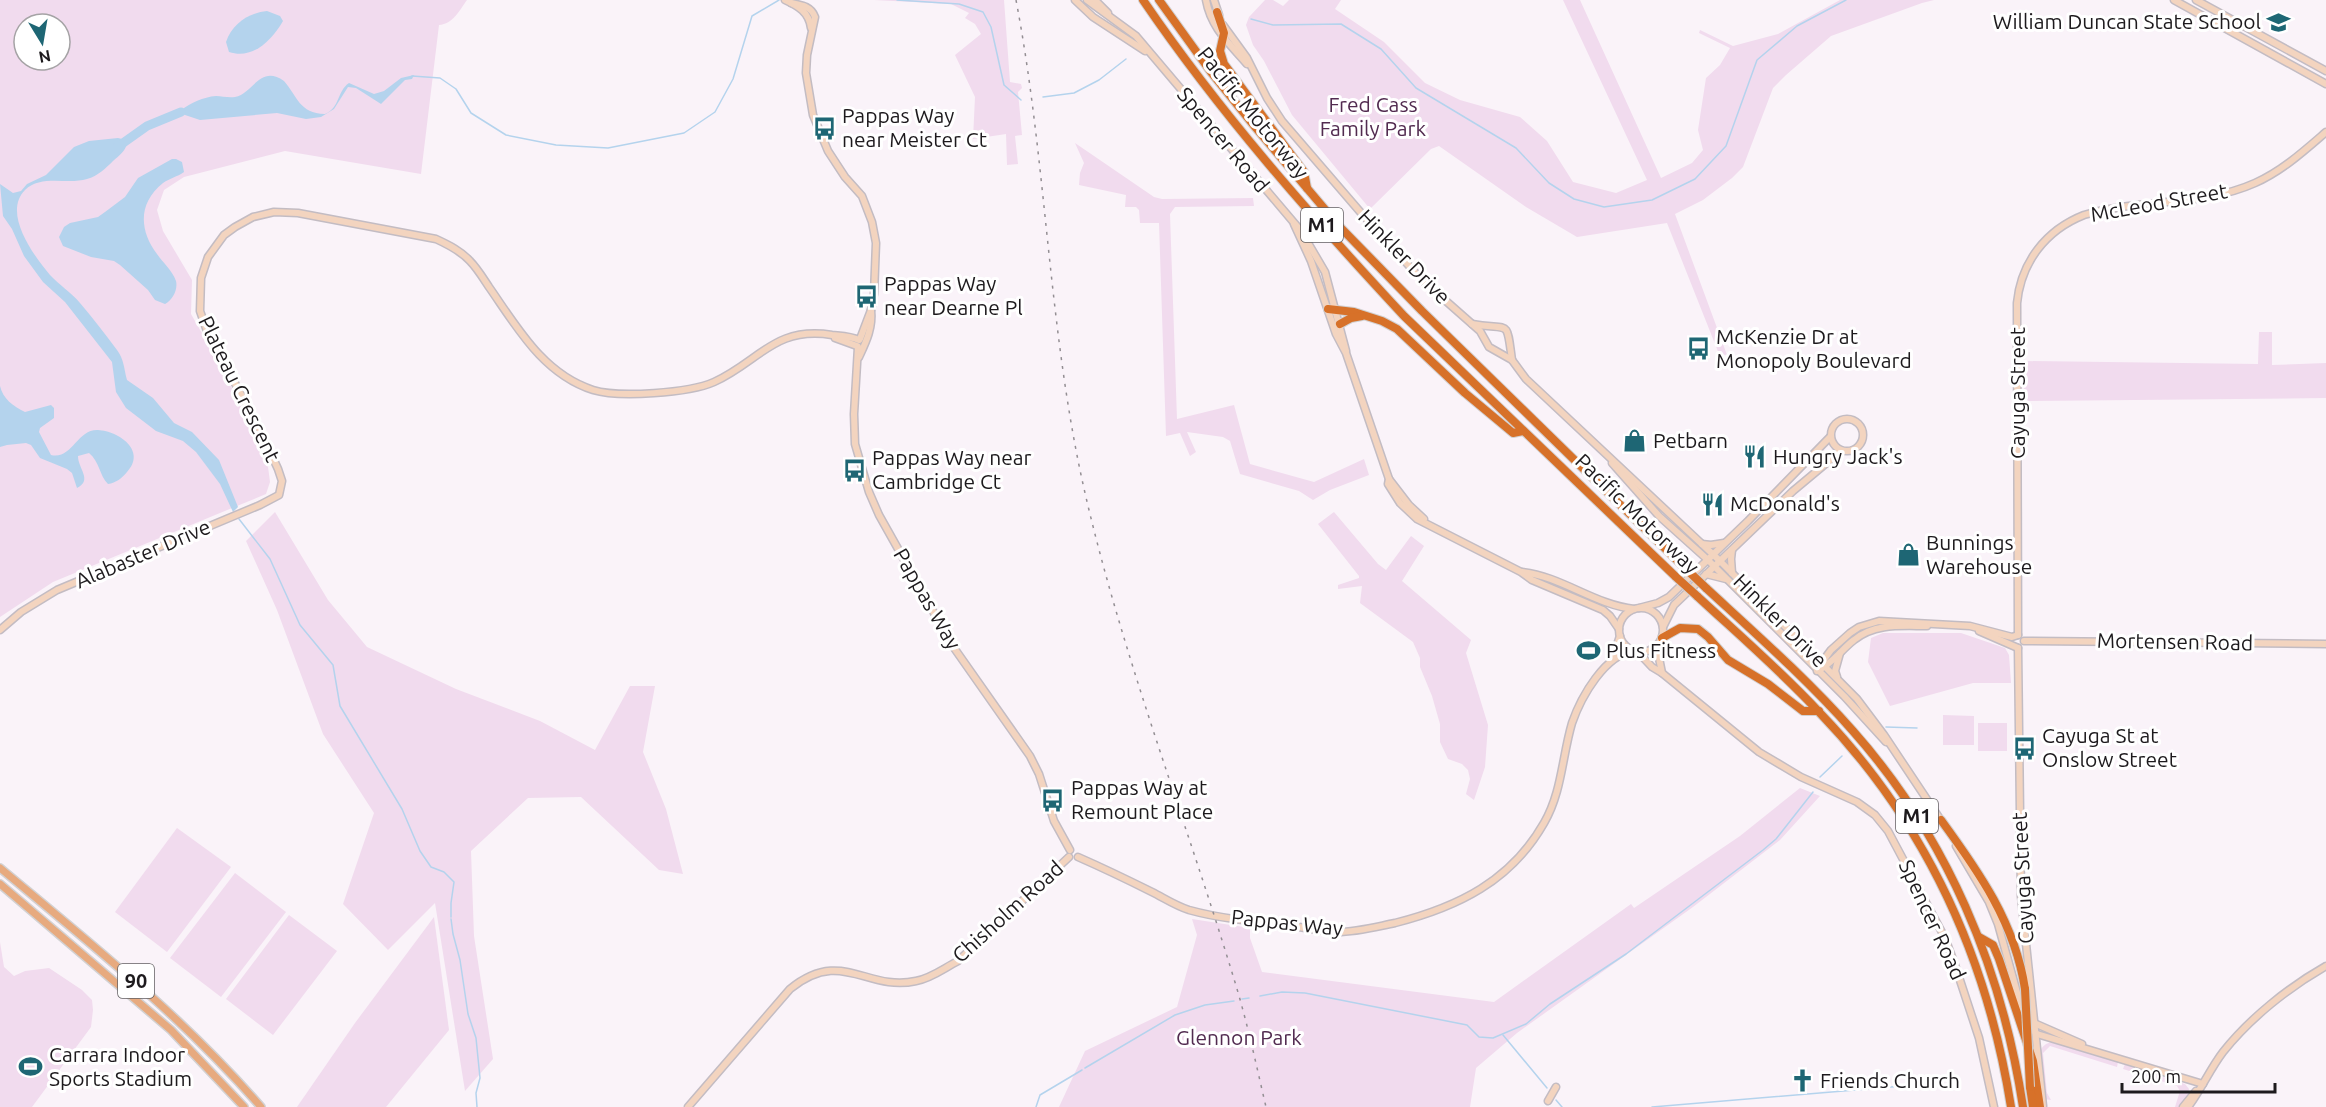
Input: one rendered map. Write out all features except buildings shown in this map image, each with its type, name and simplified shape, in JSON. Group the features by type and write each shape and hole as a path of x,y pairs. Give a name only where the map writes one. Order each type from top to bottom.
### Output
{"highway":[{"name":"Pacific Motorway","path":"1143,0 1239,128 1404,316 1819,711 1870,771 1898,809 1949,899 1982,980 2001,1050 2011,1107"},
{"name":"Pacific Motorway","path":"1159,0 1211,72 1307,190 1387,276 1684,567 1824,699 1880,764 1928,833 1960,893 1979,937 2002,1003 2023,1107"},
{"path":"1217,12 1224,33 1220,51 1224,64 1304,172 1307,190"},
{"path":"1332,309 1354,312 1382,321 1404,334 1455,385 1513,433 1523,431"},
{"path":"1340,324 1351,318 1364,316"},
{"path":"1661,640 1680,628 1698,629 1728,660 1768,684 1803,711 1819,711"},
{"path":"1941,820 1998,903 2016,949 2025,989 2033,1107"},
{"path":"1979,937 1993,945 1999,959 2033,1061 2042,1107"}],"main road":[{"name":"90","path":"0,868 160,1003 231,1073 261,1107"},
{"name":"90","path":"0,884 171,1030 244,1107"}],"street":[{"name":"Spencer Road","path":"1073,0 1153,57"},
{"name":"Spencer Road","path":"1087,0 1096,9 1120,23 1136,36 1294,224 1320,260 1340,342 1346,353"},
{"path":"1095,0 1120,23"},
{"name":"Hinkler Drive","path":"1206,0 1212,19 1223,39 1253,71"},
{"name":"Hinkler Drive","path":"1214,0 1225,28 1245,55 1278,115 1362,214 1421,279 1472,324 1485,338 1489,347 1512,360 1526,379 1702,544 1714,566 1889,744"},
{"path":"2174,0 2326,84"},
{"path":"2196,0 2326,71"},
{"name":"Pappas Way","path":"788,2 804,5 813,12 815,21 811,29 807,73 813,115 828,151 845,177 862,196 872,222 876,243 872,322 860,344 856,362 854,414 855,444 869,492 879,515 952,645 1030,756 1039,774 1054,821 1070,849 1077,850 1078,857 1187,909 1240,920 1336,932 1364,930 1441,909 1470,897 1490,883 1528,848 1545,821 1557,795 1572,723 1595,681 1611,660 1619,633"},
{"path":"2285,48 2309,67 2308,70 2301,70"},
{"name":"McLeod Street","path":"2018,296 2024,273 2036,250 2051,234 2065,224 2098,212 2210,196 2239,189 2277,171 2326,132"},
{"name":"Plateau Crescent","path":"282,481 260,430 207,331 200,311 201,278 208,257 224,235 253,217 274,212 298,213 436,239 456,248 471,261 537,352 552,368 571,381 594,390 615,394 633,394 691,389 714,382 787,337 807,333 824,333 860,344"},
{"name":"Cayuga Street","path":"2014,638 2018,296"},
{"name":"Spencer Road","path":"1332,309 1340,324 1346,353 1389,479 1407,506 1426,522 1532,580 1607,612 1619,633"},
{"path":"1472,324 1500,326 1507,330 1510,334 1509,344 1497,350"},
{"path":"1485,338 1486,332 1492,327"},
{"name":"Hinkler Drive","path":"1509,344 1512,360"},
{"path":"1636,651 1623,642 1619,633 1623,617 1637,609 1665,600 1830,437 1835,424 1847,419 1858,423 1862,430 1861,444 1850,452 1834,447 1830,437"},
{"path":"1662,673 1659,657 1663,627 1674,605 1793,491 1841,451"},
{"name":"Hinkler Drive","path":"1609,458 1620,474 1659,516 1697,550 1720,561 1837,677 1865,708 1941,820 1994,913 2026,1022 2037,1034"},
{"name":"Alabaster Drive","path":"0,630 21,612 57,590 274,499 279,495 282,481"},
{"path":"1702,544 1725,543"},
{"path":"1732,573 1733,548"},
{"path":"1697,550 1698,569"},
{"name":"Spencer Road","path":"1521,572 1531,573 1562,584 1616,607 1637,609"},
{"path":"1706,574 1727,579"},
{"path":"1560,592 1562,584"},
{"path":"1760,601 1761,614"},
{"path":"1637,609 1652,611 1657,615 1663,627"},
{"path":"1817,671 1831,650 1850,633 1870,622 1933,624"},
{"path":"1823,664 1860,636 1881,627 1933,624 1970,626 2014,638 2024,641 2023,645 2018,648 2013,647 2014,638"},
{"path":"1611,660 1626,652 1650,650 1661,640"},
{"name":"Mortensen Road","path":"2024,641 2326,644"},
{"name":"Cayuga Street","path":"2018,648 2021,897 2036,1024 2042,1107"},
{"path":"1808,649 1817,652 1831,650"},
{"name":"Spencer Road","path":"1636,651 1652,667 1759,752 1801,777 1857,802 1875,815 1888,831 1945,938 1986,1063 1994,1107"},
{"path":"1837,677 1835,671 1840,652"},
{"path":"1070,849 1069,857 1073,860 1078,857"},
{"name":"Chisholm Road","path":"688,1107 790,989 802,979 818,972 835,970 903,982 915,982 937,974 958,961 1069,857"},
{"path":"2188,1107 2223,1052 2253,1020 2294,987 2326,966"},
{"name":"Hinkler Drive","path":"2022,1005 2027,1015 2036,1024"},
{"path":"2036,1024 2094,1050"},
{"path":"2037,1034 2203,1084"},
{"path":"2038,1050 2041,1044 2050,1038"},
{"path":"2186,1079 2191,1091 2190,1096"},
{"path":"2183,1107 2190,1096 2203,1084"},
{"path":"1548,1101 1556,1087"}],"green space":[{"path":"0,0 467,0 452,20 439,25 421,174 285,151 184,177 164,190 157,210 163,231 192,280 191,314 223,370 267,459 270,482 266,494 53,582 0,617"},
{"path":"874,0 1004,0 1010,82 1021,84 1022,88 1018,92 1022,135 1015,136 1018,164 1007,165 1006,134 973,139 975,97 955,55 981,34 975,24 965,18 969,13 951,4"},
{"name":"Fred Cass Family Park","path":"1265,0 1273,0 1283,6 1289,0 1341,0 1335,9 1384,42 1425,83 1460,100 1520,117 1547,141 1573,182 1616,193 1647,180 1563,0 1580,0 1661,178 1692,163 1703,150 1698,130 1706,78 1720,65 1730,48 1699,33 1700,30 1733,46 1778,34 1840,0 1934,0 1831,36 1773,88 1743,167 1703,200 1675,214 1727,355 1719,354 1667,223 1577,237 1526,207 1439,146 1431,149 1370,209 1292,115 1264,61 1253,45 1246,25 1249,17"},
{"path":"1075,143 1154,197 1162,199 1253,198 1254,206 1175,207 1170,214 1177,419 1234,405 1250,464 1314,482 1364,459 1369,475 1330,490 1313,500 1299,491 1240,474 1230,441 1223,437 1187,432 1196,452 1190,456 1180,433 1166,436 1159,223 1140,223 1139,210 1136,207 1125,207 1126,195 1079,185 1084,163"},
{"path":"2259,332 2272,332 2272,365 2326,363 2326,398 2024,401 2024,361 2258,364"},
{"path":"275,512 328,600 367,647 456,689 540,721 595,750 630,686 655,686 643,752 666,809 683,874 659,870 581,797 528,798 471,851 474,936 493,1059 465,1091 435,903 388,950 343,904 374,813 323,734 277,610 246,541"},
{"path":"1334,512 1378,564 1386,570 1411,536 1424,546 1402,581 1471,640 1466,653 1488,725 1485,767 1474,800 1466,794 1470,779 1468,770 1462,764 1448,759 1440,742 1440,724 1413,642 1360,603 1362,586 1338,589 1338,585 1359,578 1359,576 1318,524"},
{"path":"1883,633 1961,633 2005,648 2009,655 2011,683 1973,683 1890,706 1868,662 1871,638"},
{"path":"1943,715 1974,716 1974,745 1943,745"},
{"path":"1978,723 2007,723 2007,751 1978,751"},
{"name":"Glennon Park","path":"1800,788 1820,796 1780,840 1693,907 1517,1033 1476,1068 1470,1107 1059,1107 1085,1051 1177,1007 1197,935 1192,919 1250,928 1250,938 1262,972 1494,1002 1631,904 1634,908 1740,836"},
{"path":"177,828 231,867 167,952 115,912"},
{"path":"235,873 286,912 221,997 170,958"},
{"path":"289,915 337,951 273,1035 226,999"},
{"path":"434,917 449,1030 386,1107 297,1107 355,1023"},
{"name":"Carrara Indoor Sports Stadium","path":"0,942 4,967 14,976 25,971 49,968 82,990 92,1000 91,1027 32,1107 0,1107"},
{"path":"2052,1042 2118,1062 2117,1067 2050,1046 2043,1053 2047,1093 2051,1100 2044,1099 2040,1052 2044,1045"},
{"path":"2125,1064 2185,1084 2189,1089 2187,1100 2181,1107 2175,1107 2180,1091 2177,1086 2123,1069"}],"water":[{"path":"267,11 280,16 283,21 273,35 254,51 238,54 229,52 226,42 232,30 247,17"},
{"path":"414,75 412,79 405,80 381,104 356,88 348,87 334,109 321,117 306,119 277,113 200,120 182,114 181,110 206,98 241,95 269,76 284,81 304,107 316,113 325,114 333,108 342,90 349,83 374,94 384,91 401,78"},
{"path":"118,138 126,140 125,149 95,176 80,181 39,182 25,190 19,199 17,210 19,222 29,246 43,267 73,295 117,350 127,380 153,398 174,423 192,432 219,460 238,507 233,512 220,484 196,452 183,441 156,431 126,408 116,392 112,362 65,302 43,282 24,256 12,229 3,216 0,184 13,193 21,191 27,184 46,175 74,147 89,141"},
{"path":"172,159 182,162 184,172 166,181 155,191 145,208 144,217 144,226 151,245 176,281 174,294 165,304 155,300 148,290 114,261 91,257 63,246 59,237 64,227 70,223 98,217 125,197 138,178"},
{"path":"0,386 9,402 25,412 51,405 54,408 54,418 40,428 39,432 51,455 64,453 91,431 106,431 122,438 132,450 134,457 127,472 114,483 108,484 89,453 78,456 84,481 77,488 72,473 40,458 31,445 26,443 0,447"}],"waterway":[{"path":"412,76 440,78 456,89 471,113 506,135 556,145 608,148 684,133 715,112 733,79 752,16 779,0"},
{"path":"897,0 959,4 983,12 991,27 1004,85 1021,100"},
{"path":"1251,19 1273,25 1341,24 1381,49 1416,88 1516,148 1549,183 1574,199 1604,207 1652,200 1695,179 1726,146 1757,60 1797,26 1846,0"},
{"path":"1043,97 1074,93 1099,80 1126,59"},
{"path":"116,148 147,126 181,112"},
{"path":"239,519 270,559 300,625 333,665 340,706 402,809 420,851 431,867 444,872 454,882 451,917"},
{"path":"1886,727 1917,728"},
{"path":"1820,777 1842,756"},
{"path":"1260,996 1282,992 1305,993 1467,1025 1479,1037 1493,1038 1526,1024 1550,1004 1626,954 1763,850 1776,839 1813,792"},
{"path":"451,919 468,1014 476,1038 480,1078 476,1093 477,1107"},
{"path":"1242,999 1249,998"},
{"path":"1085,1068 1175,1015 1205,1005 1234,1001"},
{"path":"1503,1035 1547,1088"},
{"path":"1036,1107 1040,1095 1082,1070"},
{"path":"1652,1107 1915,1085"},
{"path":"1556,1100 1562,1107"}],"railway":[{"path":"1016,0 1035,123 1063,371 1085,493 1117,616 1239,995 1266,1107"}],"place":[{"name":"William Duncan State School","path":"2279,22"},
{"name":"Pappas Way near Meister Ct","path":"824,128"},
{"name":"Pappas Way near Dearne Pl","path":"866,296"},
{"name":"McKenzie Dr at Monopoly Boulevard","path":"1698,349"},
{"name":"Petbarn","path":"1635,441"},
{"name":"Hungry Jack's","path":"1755,457"},
{"name":"Pappas Way near Cambridge Ct","path":"854,470"},
{"name":"McDonald's","path":"1712,504"},
{"name":"Bunnings Warehouse","path":"1908,555"},
{"name":"Plus Fitness","path":"1588,651"},
{"name":"Cayuga St at Onslow Street","path":"2024,748"},
{"name":"Pappas Way at Remount Place","path":"1053,800"},
{"name":"Carrara Indoor Sports Stadium","path":"31,1067"},
{"name":"Friends Church","path":"1802,1081"}]}
